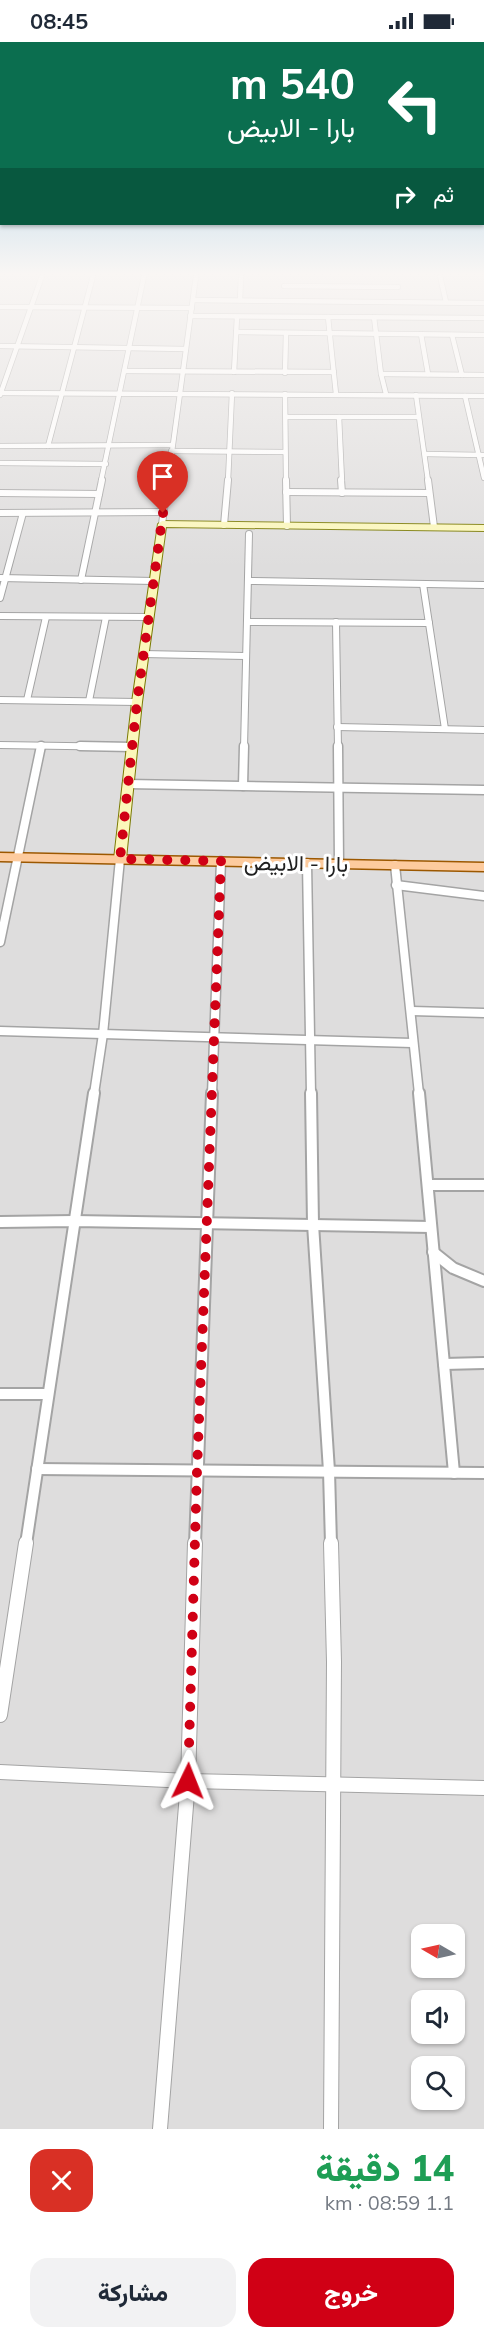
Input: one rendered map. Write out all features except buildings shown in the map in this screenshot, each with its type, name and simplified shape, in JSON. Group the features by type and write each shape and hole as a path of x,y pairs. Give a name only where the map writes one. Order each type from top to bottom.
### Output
{"main road":[{"path":"161,528 224,525 484,528"},
{"path":"161,528 249,534 484,536"},
{"path":"120,859 137,702 161,528"},
{"name":"بارا - الابيض","path":"0,857 484,867"}],"street":[{"path":"8,373 0,394 232,393 484,396"},
{"path":"48,446 67,373"},
{"path":"81,579 125,373"},
{"path":"161,528 181,373"},
{"path":"334,373 336,394"},
{"path":"386,394 381,374 484,375"},
{"path":"224,525 231,452 232,393"},
{"path":"285,394 284,452 287,526"},
{"path":"416,395 434,527"},
{"path":"465,396 482,455 484,478"},
{"path":"286,417 418,417"},
{"path":"339,417 342,493"},
{"path":"0,446 109,446 231,452 284,452"},
{"path":"425,454 482,455"},
{"path":"0,463 106,464"},
{"path":"286,492 429,493"},
{"path":"0,493 99,494"},
{"path":"0,513 163,513"},
{"path":"0,598 3,578 24,513"},
{"path":"243,786 249,534"},
{"path":"3,578 154,581"},
{"path":"249,581 484,585"},
{"path":"423,584 445,729"},
{"path":"0,616 149,617"},
{"path":"27,700 46,617"},
{"path":"89,701 106,617"},
{"path":"247,622 429,623"},
{"path":"336,622 339,864"},
{"path":"144,654 245,656"},
{"path":"0,700 137,702"},
{"path":"337,727 484,730"},
{"path":"0,745 132,747"},
{"path":"0,942 41,746"},
{"path":"127,784 484,790"},
{"path":"0,1715 103,1034 120,859"},
{"path":"160,2129 188,1781 197,1471 221,861"},
{"path":"308,863 313,1224 329,1471 335,1786 331,2129"},
{"path":"395,865 412,1011 412,1043 429,1185 433,1252 454,1473"},
{"path":"396,885 484,896"},
{"path":"412,1011 484,1013"},
{"path":"0,1031 412,1043"},
{"path":"429,1185 484,1185"},
{"path":"0,1222 74,1221 431,1227"},
{"path":"433,1252 453,1268 484,1281"},
{"path":"444,1364 484,1363"},
{"path":"0,1394 48,1394"},
{"path":"37,1469 484,1473"},
{"path":"0,1772 335,1786 484,1788"}],"shaded area":[{"path":"0,373 484,373 484,2129 0,2129"}],"route":[{"path":"163,513 137,702 120,859 221,861 197,1471 188,1781"}]}
